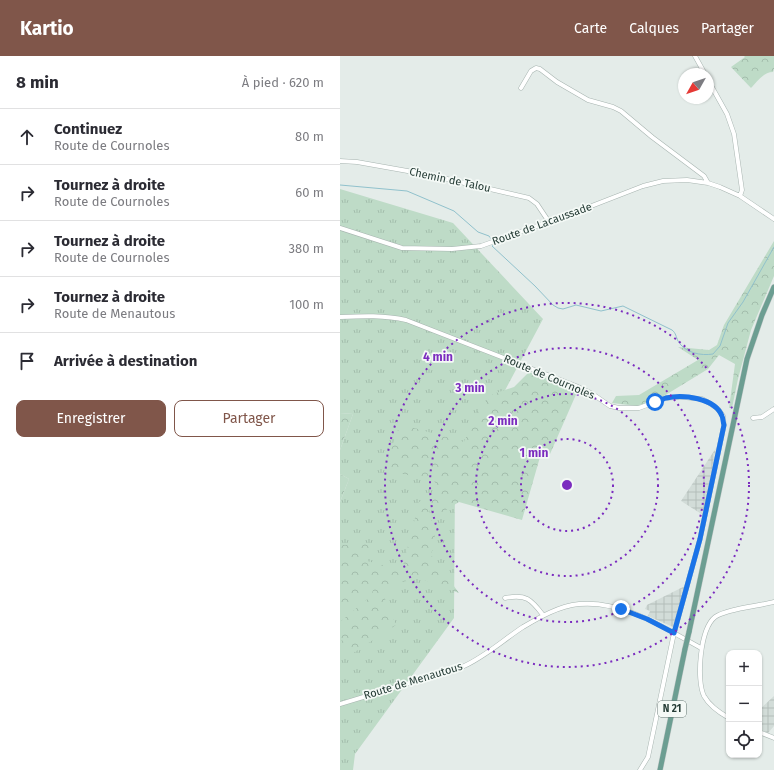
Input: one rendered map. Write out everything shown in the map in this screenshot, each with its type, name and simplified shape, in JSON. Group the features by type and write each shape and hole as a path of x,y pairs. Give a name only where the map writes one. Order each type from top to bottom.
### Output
{"main road":[{"name":"N 21","path":"660,770 747,359 762,315 774,287"}],"street":[{"path":"695,56 702,68"},
{"path":"521,88 531,71 536,68 588,100 613,107 621,111 652,137 704,176 708,183"},
{"path":"714,91 727,114 734,134 742,190 740,196"},
{"name":"Chemin de Talou","path":"340,161 357,162 430,175 529,198 537,204 549,222"},
{"name":"Route de Lacaussade","path":"340,228 402,248 452,249 481,246 644,186 662,181 687,180 708,183 740,196 774,219"},
{"name":"Route de Cournoles","path":"340,317 381,316 406,320 576,386 591,393 610,406 639,408 666,398 682,397 702,399 711,404 723,416 724,425 700,539 674,633 648,757 640,770"},
{"path":"753,418 762,417 774,409"},
{"path":"505,598 526,598 534,603 543,615"},
{"path":"726,716 711,705 704,696 701,685 701,648 703,637 709,622 715,616 723,612 774,602"},
{"name":"Route de Menautous","path":"340,704 455,670 475,662 522,628 543,615 558,609 579,604 600,605 621,609 647,619 701,648"},
{"path":"762,733 774,738"}],"shaded area":[{"path":"716,448 703,515 681,501"},
{"path":"685,586 673,627 648,616 650,611 645,609 647,605"},
{"path":"774,696 774,726 768,733 762,730 762,707"}],"green space":[{"path":"744,56 774,56 773,72 763,75 751,88 731,67 745,57"},
{"path":"340,189 453,223 543,319 455,484 454,618 355,754 353,770 340,770 340,502 349,479 340,474 340,450 353,414 340,413"},
{"path":"774,241 774,276 751,330 732,408 729,408 735,364 719,355 708,369 659,399 637,406 612,403 616,396 639,395 698,360 678,347 709,350 717,345 724,325"},
{"path":"529,372 578,390 550,454 542,450 522,520 459,502 436,516 433,508 429,511 435,530 435,538 431,555 459,593 419,578 390,585 383,594 396,625 350,655 340,636 340,622 371,596 373,590 366,587 340,614 340,550 342,545 370,543 367,561 402,570 419,502 435,492 435,482 384,469 400,424 464,442 477,412 493,394 514,387"},
{"path":"340,413 353,414 340,450"},
{"path":"340,474 349,479 340,502"}],"waterway":[{"path":"340,185 407,191 454,211 478,232 489,236 492,240"},
{"path":"494,243 496,245 492,246 553,305 558,308 563,309 576,305 601,311 623,306 672,330 681,345 689,351 698,354 713,354 720,346 728,323 743,302 774,247"}],"route":[{"path":"621,609 647,619 674,633 700,539 724,425 723,416 718,410 702,399 682,397 666,398 655,402"}]}
